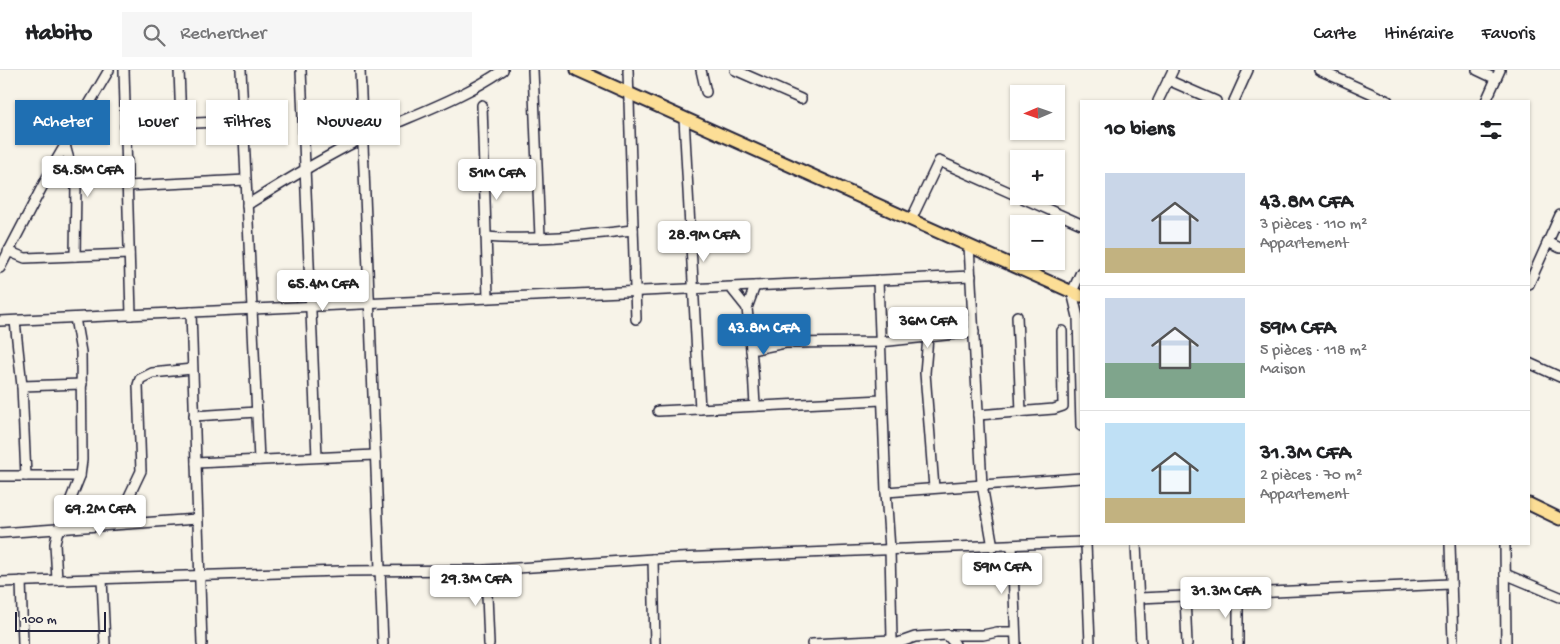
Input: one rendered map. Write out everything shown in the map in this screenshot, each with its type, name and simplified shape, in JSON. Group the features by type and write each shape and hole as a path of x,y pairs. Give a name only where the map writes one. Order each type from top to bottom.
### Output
{"main road":[{"path":"577,70 1077,294"},
{"path":"1530,504 1560,519"}],"street":[{"path":"91,100 109,70"},
{"path":"124,70 125,100"},
{"path":"179,70 180,100"},
{"path":"240,70 242,100"},
{"path":"300,70 318,457"},
{"path":"360,70 361,100"},
{"path":"400,121 481,85 503,70"},
{"path":"533,70 540,236"},
{"path":"628,70 636,319"},
{"path":"701,70 706,92"},
{"path":"735,70 801,99"},
{"path":"1158,100 1173,70"},
{"path":"1234,100 1248,70"},
{"path":"1320,70 1386,100"},
{"path":"1477,70 1498,74 1486,100"},
{"path":"1168,80 1214,100"},
{"path":"482,105 488,297"},
{"path":"684,118 700,408"},
{"path":"0,268 65,145"},
{"path":"65,145 76,185 75,256"},
{"path":"126,145 131,315"},
{"path":"244,145 259,460"},
{"path":"247,205 306,168 350,145"},
{"path":"363,145 383,644"},
{"path":"911,220 939,161 1080,224"},
{"path":"127,186 246,180"},
{"path":"1530,282 1560,215"},
{"path":"486,237 514,239 633,230"},
{"path":"1548,242 1560,248"},
{"path":"969,246 982,485 993,546"},
{"path":"8,251 25,258 129,254"},
{"path":"0,321 971,276"},
{"path":"1080,278 1077,294 1080,390"},
{"path":"878,280 894,642"},
{"path":"755,286 747,308 755,406"},
{"path":"730,288 747,308"},
{"path":"191,312 202,644"},
{"path":"1017,316 1021,412"},
{"path":"57,580 55,544 59,528 80,476 82,460 81,352 75,318"},
{"path":"15,320 22,386 26,476"},
{"path":"978,415 1054,409 1063,406 1062,331"},
{"path":"751,350 784,343 880,342 974,332"},
{"path":"928,337 925,373 934,488"},
{"path":"1530,362 1560,377"},
{"path":"118,523 141,471 138,384 140,379 152,373 192,369"},
{"path":"22,386 82,384"},
{"path":"658,410 882,400"},
{"path":"194,416 257,412"},
{"path":"196,462 375,455"},
{"path":"0,476 80,476"},
{"path":"886,492 1080,478"},
{"path":"0,532 197,518"},
{"path":"0,582 379,570 486,570 653,560 1080,542"},
{"path":"1012,545 1016,644"},
{"path":"1086,545 1090,644"},
{"path":"1136,545 1140,644"},
{"path":"1450,545 1452,644"},
{"path":"1505,545 1506,644"},
{"path":"653,560 655,644"},
{"path":"486,570 489,644"},
{"path":"1505,574 1560,597"},
{"path":"102,579 105,644"},
{"path":"21,581 23,644"},
{"path":"1139,598 1450,584"},
{"path":"1238,594 1238,644"},
{"path":"1185,596 1187,644"},
{"path":"812,644 894,642 916,637 983,635 1002,631 1015,632"},
{"path":"947,635 956,644"},
{"path":"967,644 974,635"}]}
